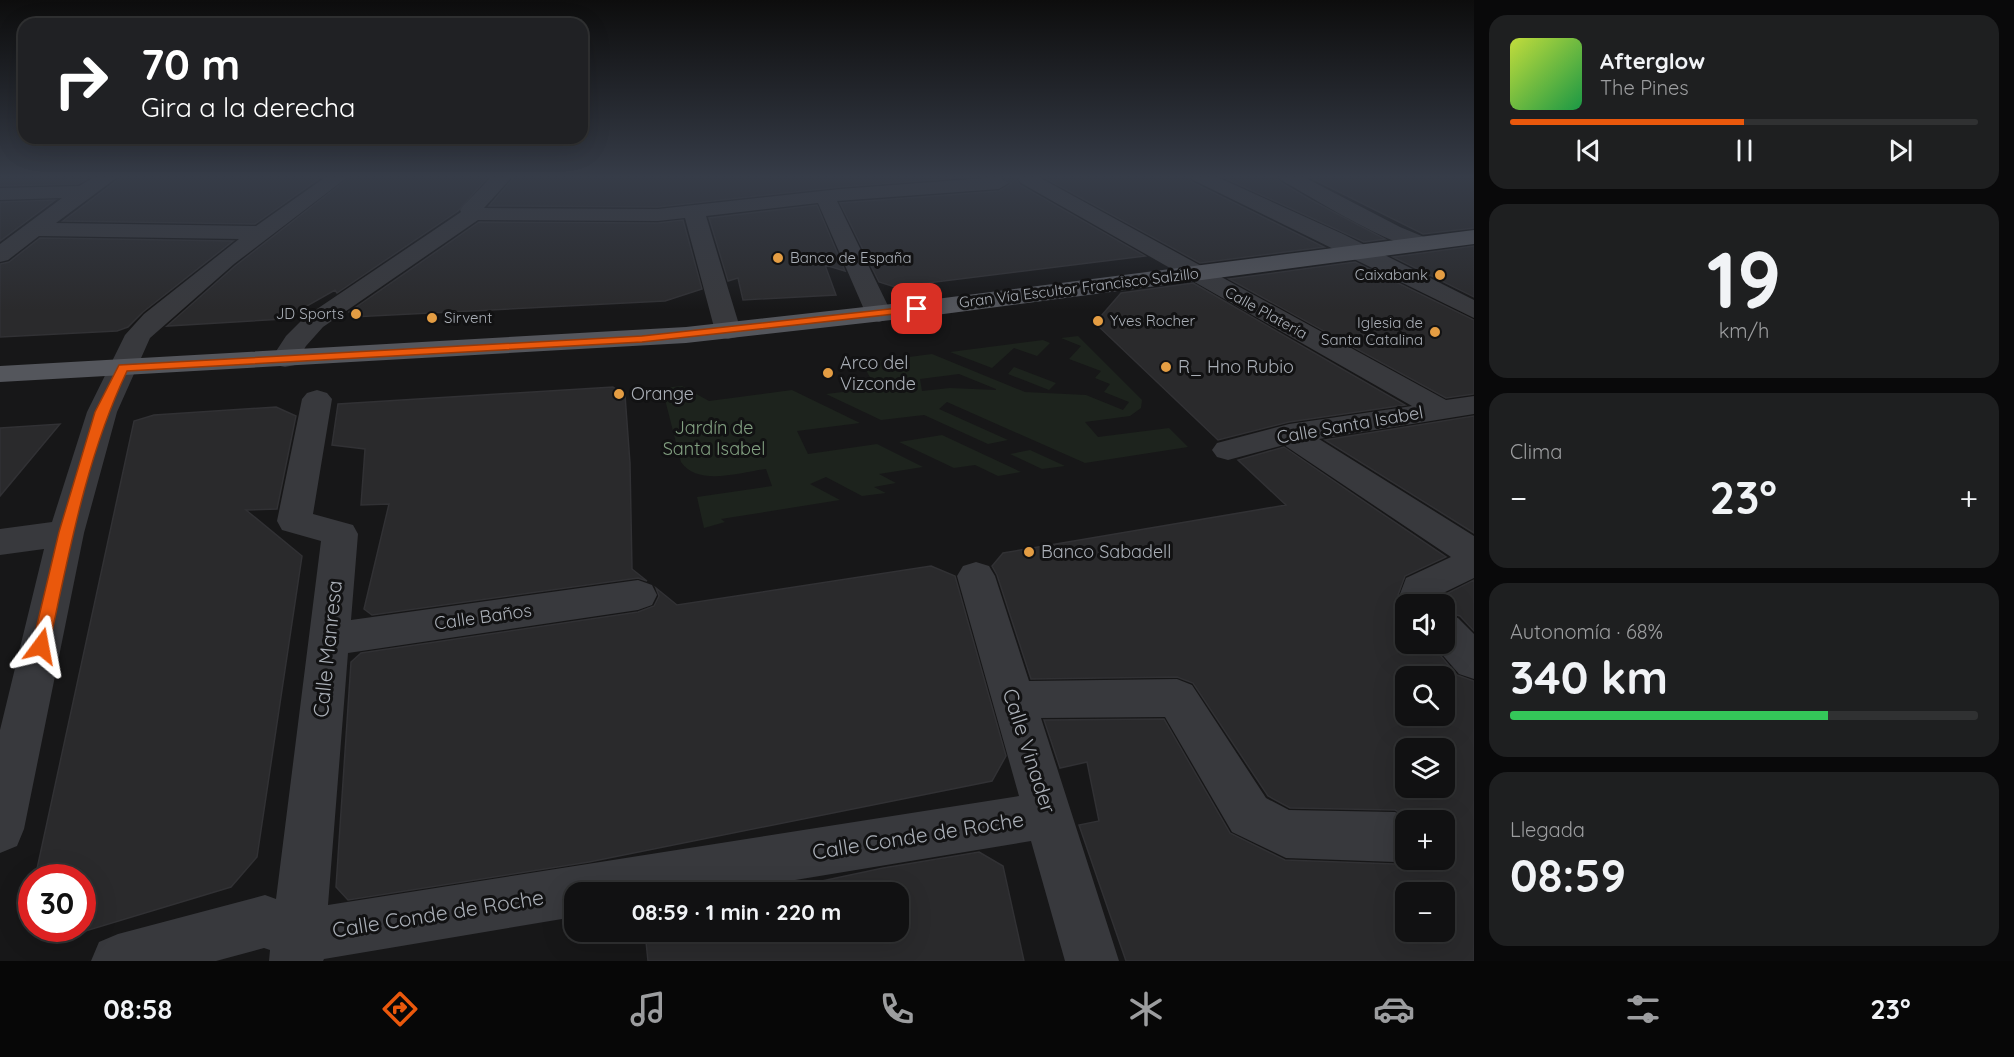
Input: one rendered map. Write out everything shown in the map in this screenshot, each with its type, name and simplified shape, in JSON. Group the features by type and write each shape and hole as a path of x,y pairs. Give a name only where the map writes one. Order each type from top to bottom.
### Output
{"main road":[{"name":"Gran Vía Escultor Francisco Salzillo","path":"0,374 595,342 728,331 879,314 1474,237"}],"street":[{"path":"0,255 45,221"},
{"path":"0,829 66,532 102,412 144,327 277,221"},
{"path":"285,359 295,342 315,322 463,221"},
{"path":"697,221 728,331"},
{"path":"836,221 879,314"},
{"name":"Calle Platería","path":"1101,221 1441,410"},
{"path":"1294,221 1474,310"},
{"path":"1371,221 1421,244"},
{"path":"34,229 262,232"},
{"name":"Calle Manresa","path":"297,949 340,534 294,521 317,399"},
{"name":"Calle Santa Isabel","path":"1228,450 1289,434 1474,405"},
{"path":"1289,434 1474,554"},
{"path":"0,542 66,532"},
{"path":"1421,594 1419,588 1474,562"},
{"name":"Calle Vinader","path":"976,576 1092,961"},
{"name":"Calle Baños","path":"329,639 638,595"},
{"path":"1455,641 1474,662"},
{"path":"1012,700 1177,698 1249,815 1286,834 1395,837"},
{"name":"Calle Conde de Roche","path":"297,949 1049,815"},
{"path":"118,961 265,921 297,949"}],"green space":[{"path":"1078,336 1142,400 1141,408 1130,416 1085,422 1098,437 1169,428 1188,447 1085,463 947,402 939,409 1008,440 988,444 924,415 881,420 826,394 876,388 862,363 932,354 1025,392 1086,395 1123,410 1129,402 1104,392 1110,384 1095,378 1101,371 1069,359 1081,346 1061,338","holes":["959,374 996,389 950,388 922,391 920,379"]},
{"path":"1043,340 1050,343 1037,356 1014,348 992,368 950,352"},
{"path":"1014,367 1056,383 1049,390 1008,374"},
{"name":"Jardín de Santa Isabel","path":"682,386 709,401 792,390 860,423 797,431 808,454 877,444 923,467 879,474 896,483 874,487 886,493 862,496 826,477 810,484 840,500 721,519 725,522 704,528 697,497 772,486 766,469 733,475 709,476 689,470 681,462 662,388"},
{"path":"942,435 1021,472 998,476 975,465 954,468 899,442"},
{"path":"1030,450 1065,466 1042,469 1010,454"}],"building":[{"path":"0,221 27,221 0,241"},
{"path":"63,221 259,221 255,224"},
{"path":"293,221 443,221 337,293 335,290 284,319 167,326 235,266"},
{"path":"683,221 702,289 665,301 352,317 349,312 479,222 658,223"},
{"name":"Banco de España","path":"710,221 824,221 845,271 825,265 836,295 743,300 738,278 728,281"},
{"path":"849,221 1083,221 1145,256 895,287 879,282"},
{"path":"1123,221 1271,221 1324,247 1200,263"},
{"path":"1318,221 1351,221 1385,239 1364,242"},
{"path":"1397,221 1474,221 1474,228 1423,234"},
{"path":"40,238 233,241 143,312 128,327 117,331 0,337 0,264 9,262"},
{"path":"1474,246 1474,297 1393,257"},
{"path":"1355,262 1474,320 1474,394 1446,398 1229,279"},
{"path":"1193,283 1405,405 1289,422 1218,440 1095,323 1121,293"},
{"path":"613,387 625,395 630,463 632,569 647,581 638,578 372,615 364,609 389,504 361,505 365,449 332,445 338,404"},
{"path":"276,407 296,416 277,509 246,510 302,556 257,857 231,887 96,928 96,864 38,864 134,421 154,415"},
{"path":"1474,416 1474,533 1325,440"},
{"path":"60,424 0,496 0,428"},
{"path":"1284,447 1446,557 1405,576 1398,594 1395,594 1395,654 1439,654 1449,666 1395,666 1395,726 1455,726 1455,673 1474,681 1474,961 1126,961 1079,825 1099,821 1087,762 1060,768 1044,720 1164,719 1230,833 1285,860 1395,864 1395,870 1455,870 1455,810 1290,808 1268,796 1193,683 1177,677 1031,679 992,566 1003,553 1286,505 1238,460"},
{"path":"931,566 955,576 1006,756 992,781 589,862 348,900 336,887 351,662 361,653 638,612 654,606 659,596 656,588 677,605"},
{"path":"1474,580 1474,631 1460,616 1455,614 1455,594 1446,594"},
{"path":"979,852 1003,866 1024,961 648,961 646,942 909,942 909,882 817,882"}],"place":[{"name":"Banco de España","path":"778,258"},
{"name":"Caixabank","path":"1440,275"},
{"name":"JD Sports","path":"356,314"},
{"name":"Sirvent","path":"432,318"},
{"name":"Yves Rocher","path":"1098,321"},
{"name":"Iglesia de Santa Catalina","path":"1435,332"},
{"name":"R_ Hno Rubio","path":"1166,367"},
{"name":"Arco del Vizconde","path":"828,373"},
{"name":"Orange","path":"619,394"},
{"name":"Banco Sabadell","path":"1029,552"}],"route":[{"path":"41,646 66,532 102,412 123,368 642,339 917,309"}]}
